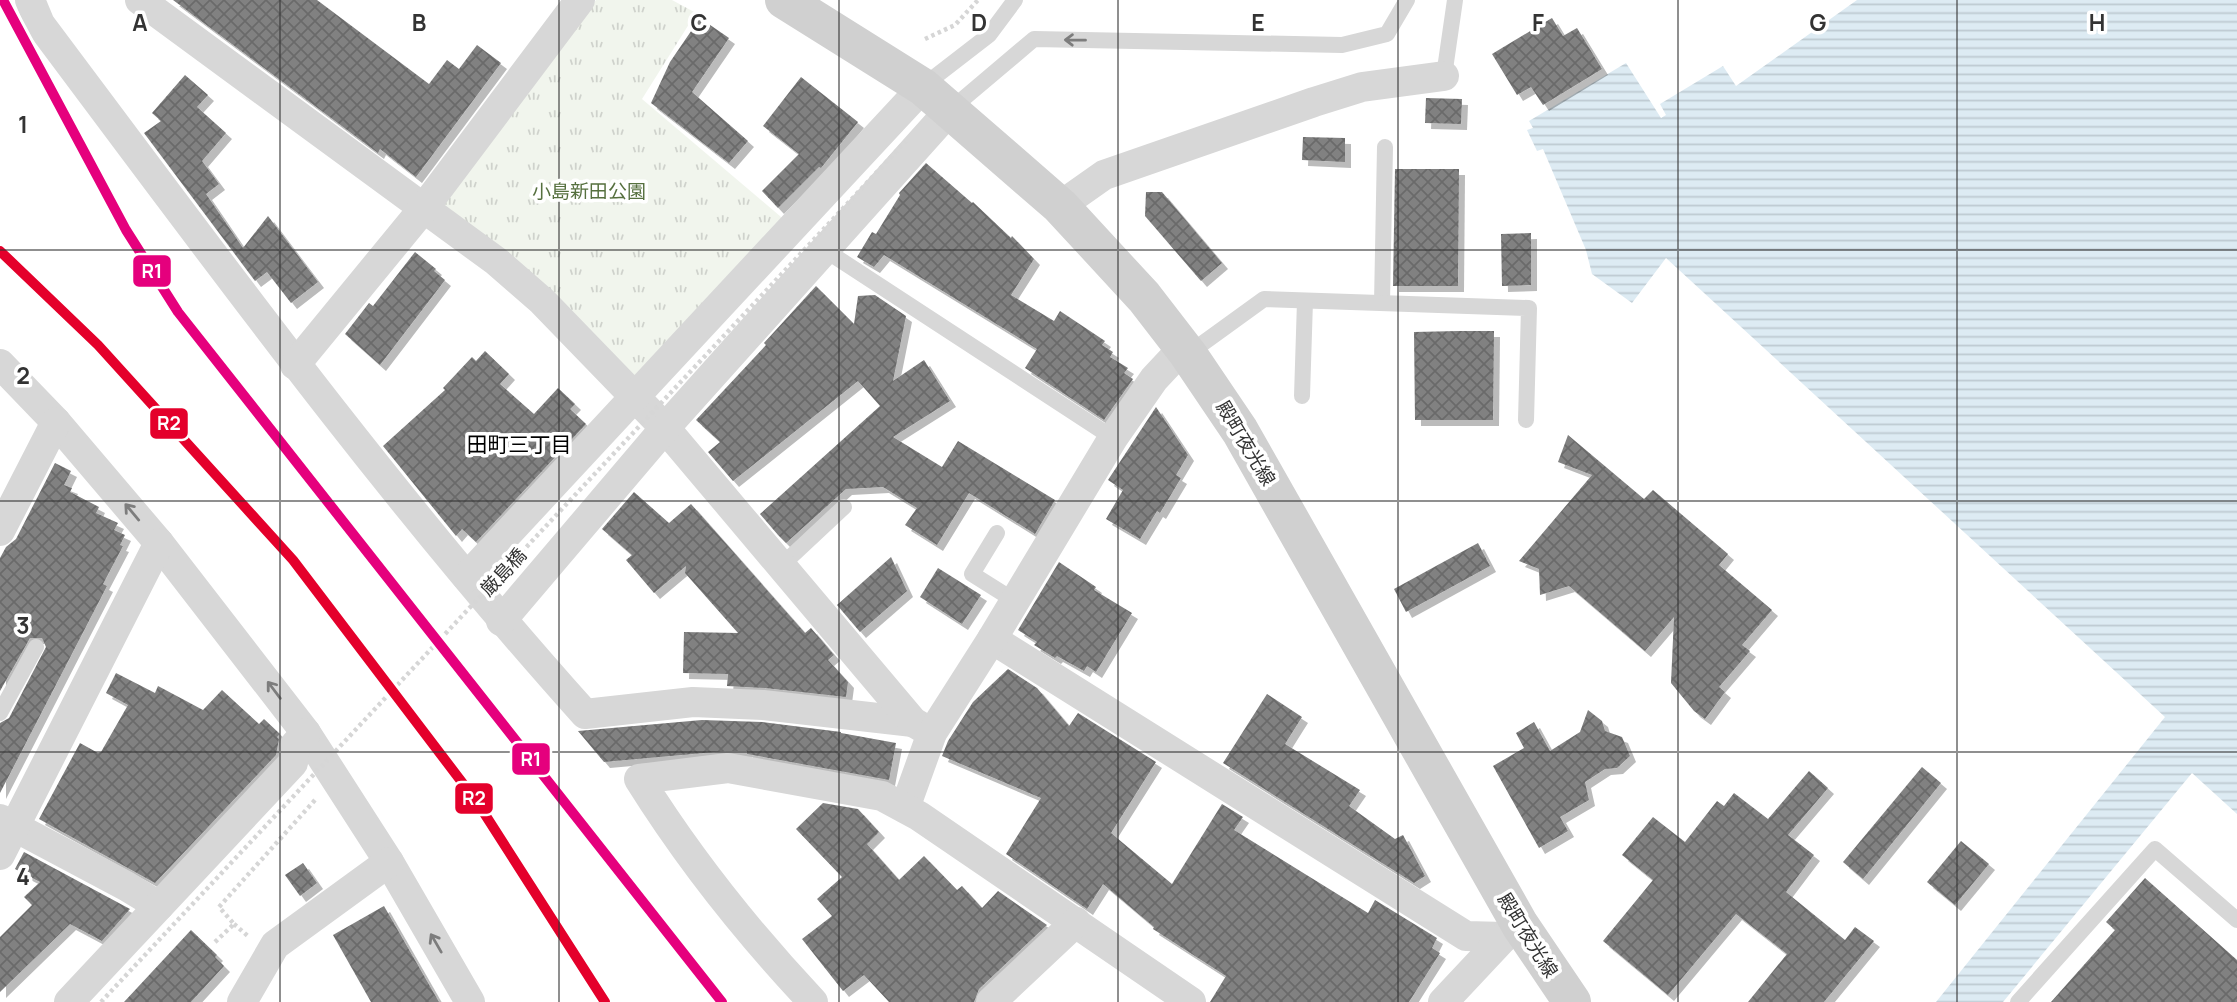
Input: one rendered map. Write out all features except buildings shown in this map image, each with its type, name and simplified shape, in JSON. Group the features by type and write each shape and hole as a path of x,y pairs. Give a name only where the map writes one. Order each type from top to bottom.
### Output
{"street":[{"path":"30,0 40,24 295,365 500,621 584,714 693,702 775,706 922,728"},
{"path":"140,0 496,261 542,301 665,428 922,728"},
{"path":"295,365 423,209 580,0"},
{"name":"殿町夜光線","path":"784,0 936,98 1060,206 1144,297 1216,393 1254,454 1512,931 1572,1002"},
{"path":"1060,206 1104,175 1290,111 1363,87 1444,76"},
{"path":"467,578 636,397 936,98"},
{"path":"500,621 665,428 824,250 936,98"},
{"path":"905,808 922,728 992,639 1113,438 1150,384 1185,351"},
{"path":"0,364 56,422 159,543 306,733 389,862 470,1002"},
{"path":"0,531 56,422"},
{"path":"0,855 7,823 159,543"},
{"path":"992,639 1466,936 1512,931"},
{"path":"69,1002 293,763 295,745 306,733"},
{"path":"813,1002 778,965 699,869 639,779 728,768 882,796 905,808 1191,1002"},
{"path":"7,823 159,906"},
{"path":"242,1002 275,946 389,862"},
{"path":"991,1002 1076,922"},
{"path":"1443,1002 1512,931"}],"lane":[{"path":"936,98 1016,0"},
{"path":"936,98 1034,39 1342,45 1387,34 1407,0"},
{"path":"1444,76 1455,0"},
{"path":"1382,303 1385,147"},
{"path":"824,250 1113,438"},
{"path":"1185,351 1264,299 1529,308 1526,420"},
{"path":"1302,396 1305,301"},
{"path":"782,565 844,507"},
{"path":"997,533 972,574 1015,601"},
{"path":"0,713 36,647"},
{"path":"2018,1002 2155,849 2237,920"}],"path":[{"path":"925,39 955,25 978,0"},
{"name":"厳島橋","path":"101,1002 906,141"},
{"path":"215,942 234,924 219,906 318,797"}],"green space":[{"name":"小島新田公園","path":"596,0 672,0 696,13 642,99 787,222 638,384 446,212 441,196"}],"shaded area":[{"path":"1857,0 2237,0 2237,814 2192,773 2003,1002 1936,1002 2165,717 1666,258 1632,303 1592,274 1586,250 1543,149 1537,151 1527,130 1533,128 1529,121 1626,63 1661,118 1666,115 1660,104 1723,66 1736,86"}],"transit line":[{"name":"R1","path":"3,0 126,230 178,312 722,1002"},
{"name":"R2","path":"0,251 98,345 293,560 477,802 605,1002"}],"district":[{"name":"田町三丁目","path":"519,445"}]}
